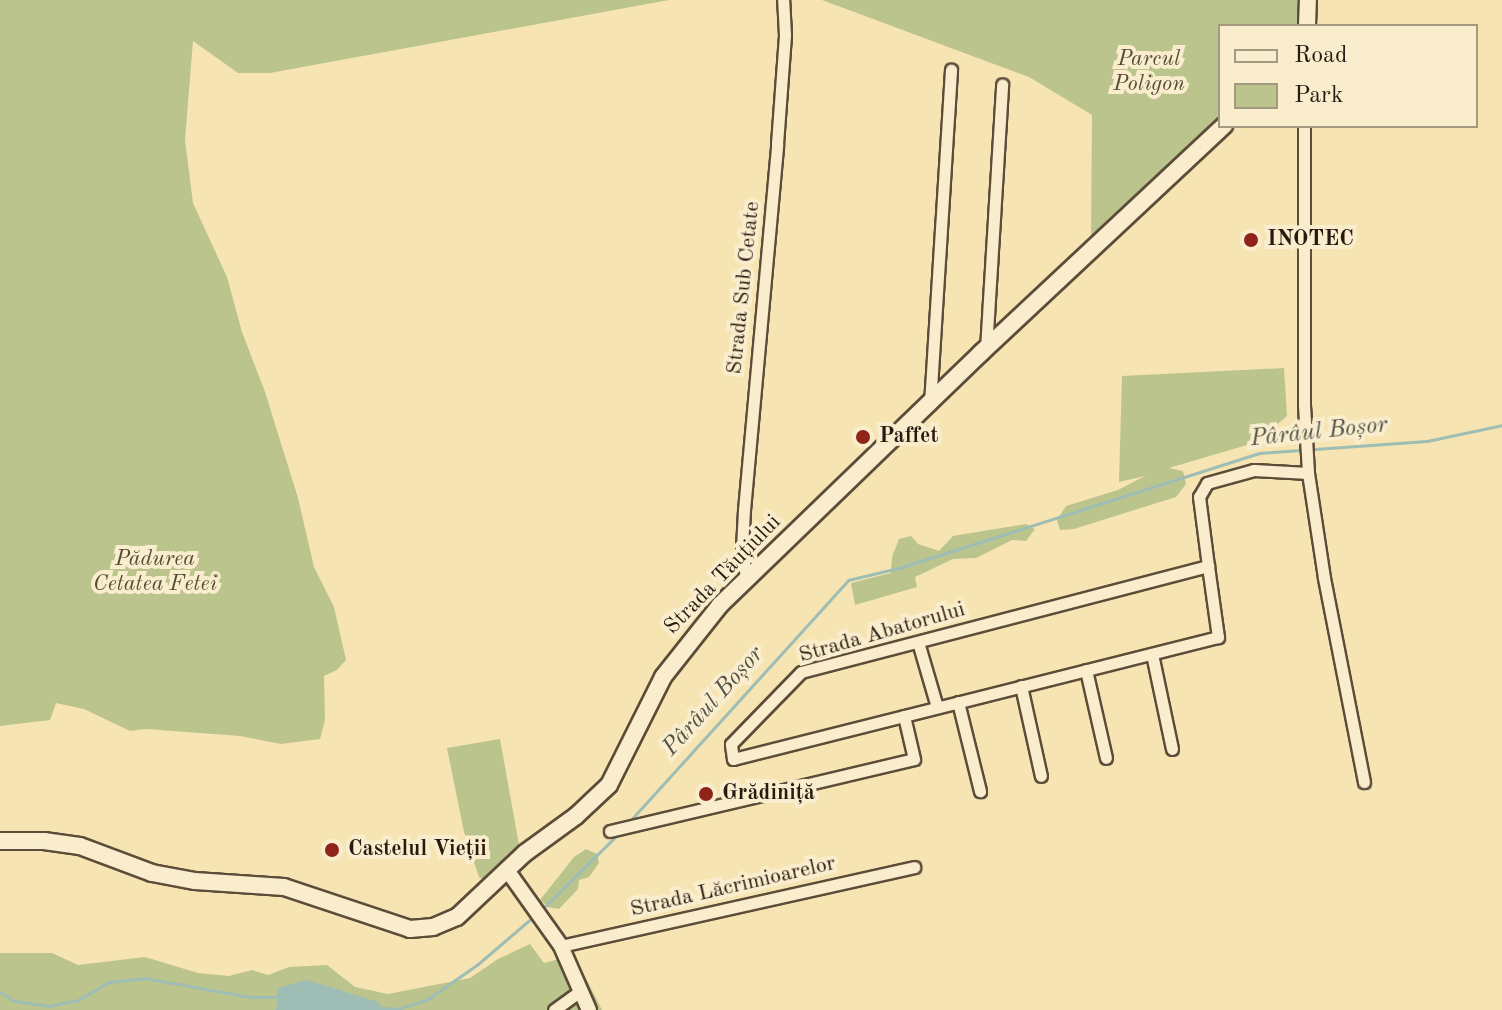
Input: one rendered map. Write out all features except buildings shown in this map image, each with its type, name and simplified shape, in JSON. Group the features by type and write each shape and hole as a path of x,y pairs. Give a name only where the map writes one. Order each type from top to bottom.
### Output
{"main road":[{"path":"1307,24 1308,0"},
{"name":"Strada Tăuțiului","path":"0,841 80,846 152,873 195,881 284,887 420,930 457,917 514,871 609,785 675,657 746,579 1222,128"}],"street":[{"name":"Strada Sub Cetate","path":"746,579 742,548 744,510 780,113 785,35 783,0"},
{"path":"930,404 951,70"},
{"path":"986,349 1002,84"},
{"path":"1304,128 1305,436 1326,593 1364,782"},
{"name":"Strada Abatorului","path":"1208,566 801,672 731,744 733,759 1218,637 1199,497 1207,483 1254,470 1308,467"},
{"path":"918,642 937,707"},
{"path":"1152,654 1172,749"},
{"path":"1086,670 1106,758"},
{"path":"1021,686 1041,776"},
{"path":"958,702 980,791"},
{"path":"610,831 914,759 904,716"},
{"name":"Strada Lăcrimioarelor","path":"561,946 914,867"},
{"path":"514,871 561,946 589,1010"},
{"path":"554,1010 580,991"}],"green space":[{"name":"Pădurea Cetatea Fetei","path":"0,0 669,0 270,73 238,73 193,41 185,140 193,203 227,277 242,332 265,392 298,498 314,567 334,607 346,660 337,670 324,676 325,720 320,739 281,744 240,736 146,729 130,731 84,709 56,703 50,720 0,726"},
{"name":"Parcul Poligon","path":"822,0 1304,0 1302,24 1218,24 1218,126 1091,238 1092,115 1029,77"},
{"path":"1284,368 1287,416 1257,442 1169,468 1183,471 1186,484 1176,497 1074,529 1060,530 1057,520 1066,506 1118,490 1145,476 1119,482 1122,376"},
{"path":"1026,524 1035,529 1026,541 1012,540 976,558 953,559 915,577 917,587 855,605 851,583 891,573 892,557 899,539 911,536 918,544 939,551 953,536"},
{"path":"500,739 519,845 484,880 479,877 464,832 447,748"},
{"path":"586,849 597,854 599,863 589,877 579,880 578,889 559,909 548,907 540,900 574,857"},
{"path":"530,944 544,963 574,955 602,1010 0,1010 0,953 52,953 78,965 145,957 198,973 229,976 252,970 268,975 289,967 327,965 355,987 388,994 470,978 498,959"}],"water":[{"path":"307,980 378,1002 383,1010 276,1010 278,988"}],"waterway":[{"name":"Pârâul Boșor","path":"628,823 848,580 902,567 1259,453 1427,441 1502,425"},
{"name":"Pârâul Boșor","path":"540,911 620,832"},
{"name":"Pârâul Boșor","path":"381,1008 398,1009 428,999 478,964 534,916"},
{"name":"Pârâul Boșor","path":"0,992 14,1001 48,1006 78,1000 109,982 145,978 250,997 282,997"}],"place":[{"name":"INOTEC","path":"1251,240"},
{"name":"Paffet","path":"863,437"},
{"name":"Grădiniță","path":"706,794"},
{"name":"Castelul Vieții","path":"332,850"}]}
